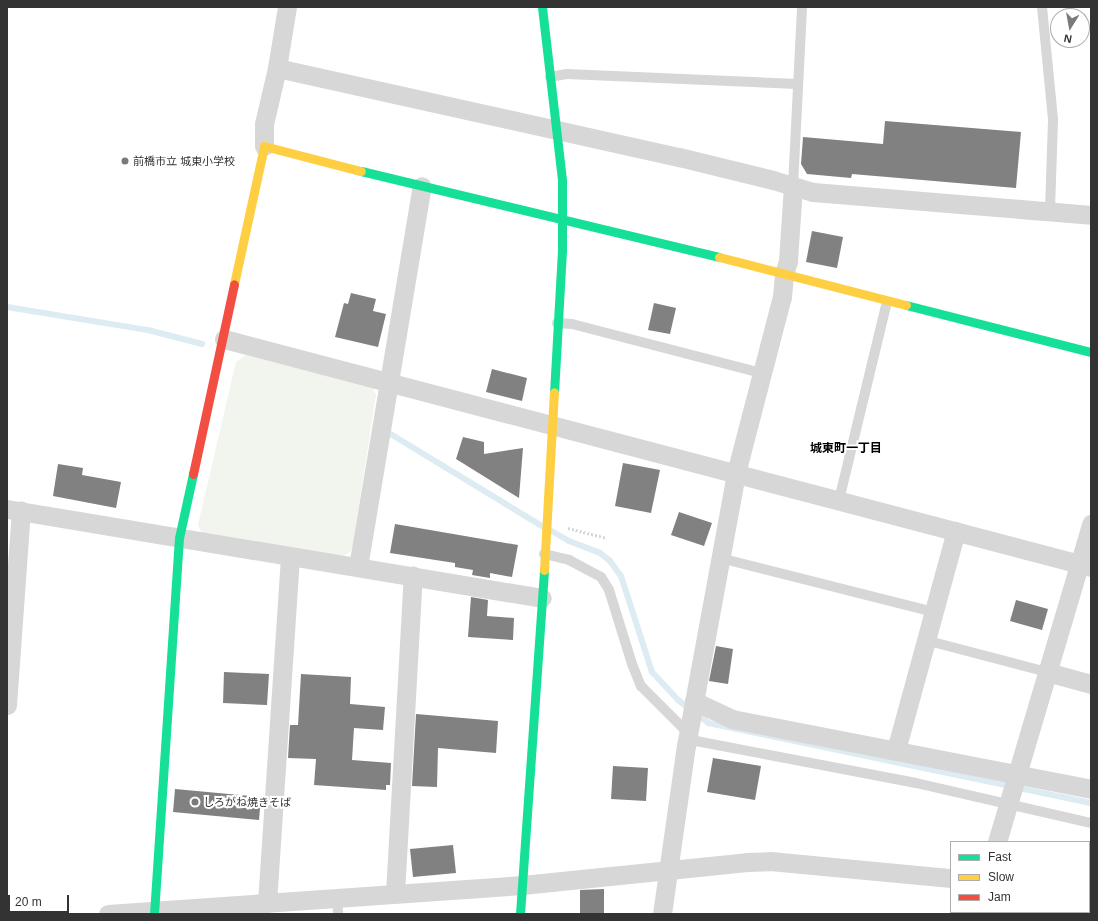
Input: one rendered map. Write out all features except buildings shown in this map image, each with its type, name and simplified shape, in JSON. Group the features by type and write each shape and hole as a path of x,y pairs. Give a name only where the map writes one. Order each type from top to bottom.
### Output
{"street":[{"path":"154,912 179,538 224,339 264,146 264,124 277,68 287,7"},
{"path":"520,914 542,598 562,250 560,217 562,181 542,7"},
{"path":"277,68 556,130 813,192 1091,215"},
{"path":"264,146 520,212 560,217 887,302 1091,352"},
{"path":"358,567 422,186"},
{"path":"662,914 694,702 736,473 782,297 784,274 788,261 793,186"},
{"path":"224,339 1085,566"},
{"path":"7,705 14,510 542,598"},
{"path":"998,841 1047,672 1085,566 1091,524"},
{"path":"896,750 925,640 956,532"},
{"path":"267,903 290,557"},
{"path":"395,894 413,576"},
{"path":"1047,672 1091,684"},
{"path":"694,702 732,719 896,750 1012,790 1091,789"},
{"path":"108,914 267,903 337,906 395,894 522,885 669,869 770,861 950,878"}],"lane":[{"path":"793,186 802,7"},
{"path":"1042,7 1054,128 1050,212"},
{"path":"550,77 567,74 798,84"},
{"path":"839,500 887,302"},
{"path":"557,323 572,324 762,373"},
{"path":"544,554 569,560 601,577 609,590 632,664 642,686 689,732 704,744 986,798 1012,790 1091,823"},
{"path":"720,558 933,612"},
{"path":"925,640 1047,672"}],"path":[{"path":"564,526 607,538"}],"shaded area":[{"path":"246,355 373,388 376,395 352,550 342,557 203,535 198,525 236,362"}],"waterway":[{"path":"7,307 148,330 202,344"},
{"path":"384,430 542,526"},
{"path":"550,530 569,541 600,553 610,561 621,576 652,672 678,700 708,723 1091,803"}],"traffic: fast":[{"path":"542,7 562,181 562,250 554,392"},
{"path":"361,171 719,257"},
{"path":"906,305 1091,352"},
{"path":"154,914 179,538 193,474"},
{"path":"520,914 544,570"}],"traffic: slow":[{"path":"234,284 264,146 361,171"},
{"path":"719,257 906,305"},
{"path":"544,570 554,392"}],"traffic: jam":[{"path":"193,474 234,284"}],"place":[{"name":"前橋市立 城東小学校","path":"125,161"},
{"name":"しろがね焼きそば","path":"195,802"}],"district":[{"name":"城東町一丁目","path":"846,449"}]}
